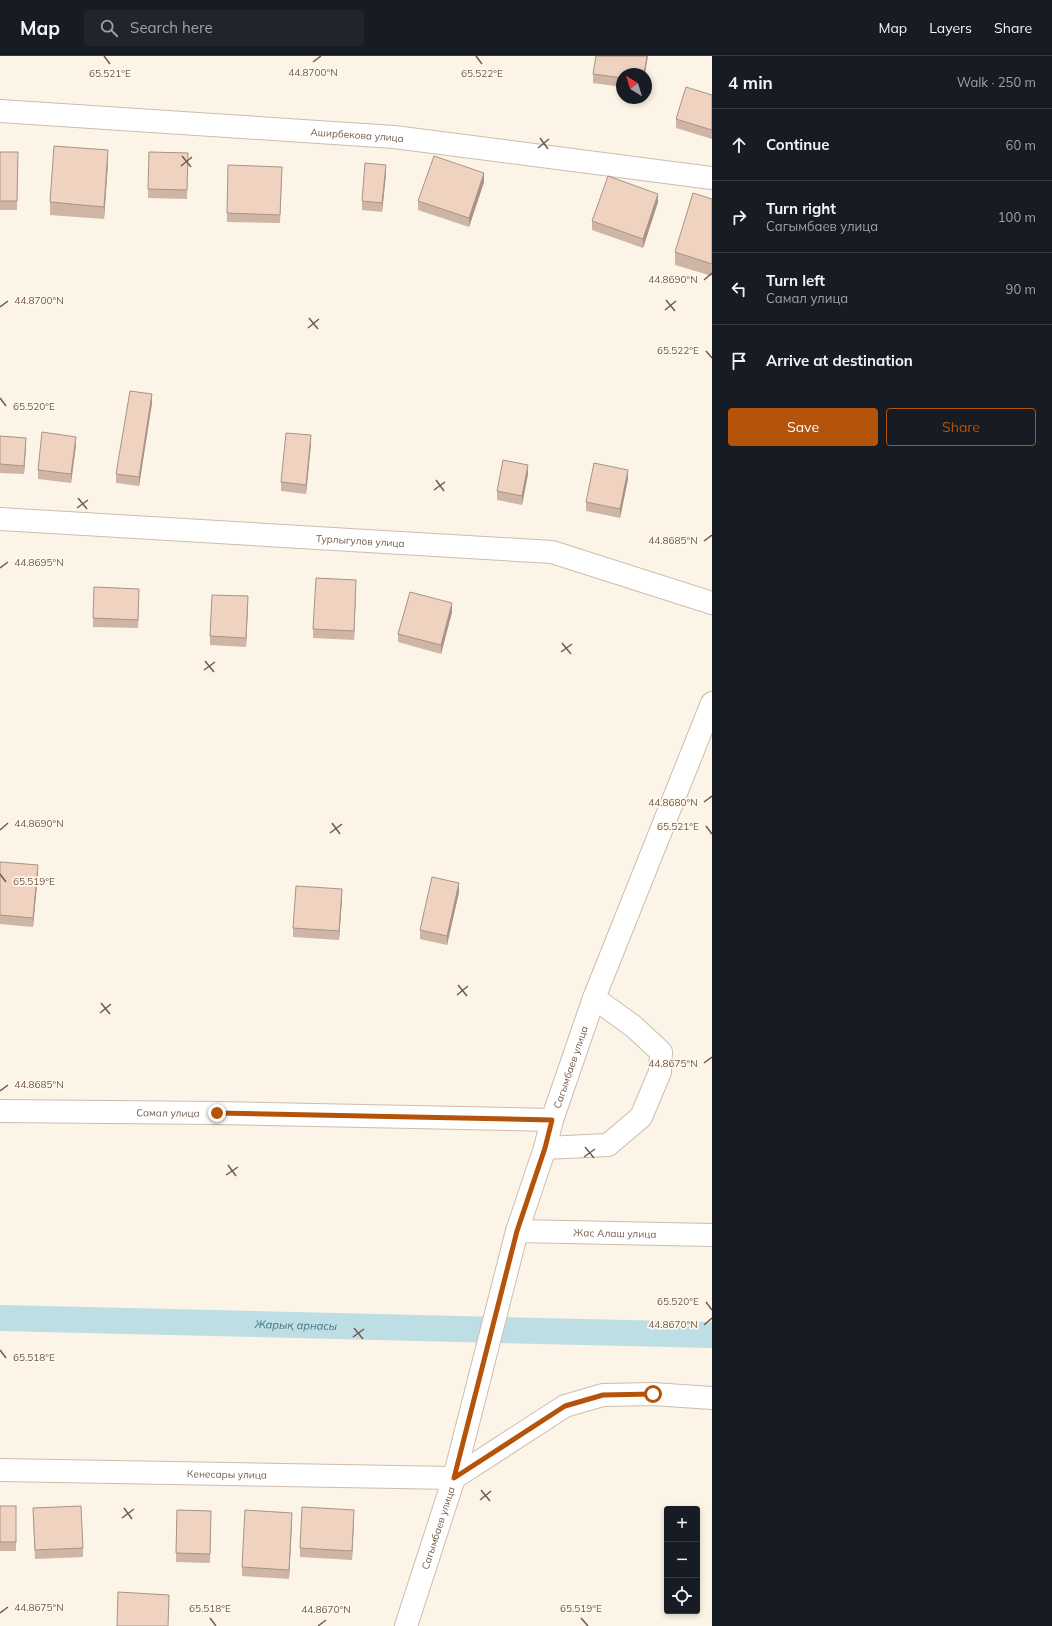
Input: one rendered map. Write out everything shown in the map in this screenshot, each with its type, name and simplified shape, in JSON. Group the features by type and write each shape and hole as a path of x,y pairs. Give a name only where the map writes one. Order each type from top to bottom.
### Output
{"street":[{"name":"Аширбекова улица","path":"0,112 394,137 712,178"},
{"name":"Турлыгулов улица","path":"0,519 552,552 712,603"},
{"name":"Сагымбаев улица","path":"406,1626 454,1478 517,1231 545,1148 552,1120 594,998 712,703"},
{"path":"545,1148 608,1145 641,1117 660,1072 661,1052 634,1026 594,998"},
{"name":"Самал улица","path":"0,1111 217,1113 552,1120"},
{"name":"Жас Алаш улица","path":"517,1231 712,1235"},
{"path":"454,1478 565,1406 603,1395 653,1394 712,1398"},
{"name":"Кенесары улица","path":"0,1470 454,1478"}],"building":[{"path":"596,56 647,56 645,68 616,68 616,77 593,74"},
{"path":"686,87 712,95 712,130 676,119"},
{"path":"54,146 108,150 104,207 50,202"},
{"path":"0,152 18,152 17,201 0,201"},
{"path":"149,152 188,153 187,190 148,189"},
{"path":"434,156 484,173 469,218 418,201"},
{"path":"365,163 386,165 382,203 362,201"},
{"path":"228,165 282,167 280,215 227,213"},
{"path":"608,176 658,194 643,239 592,221"},
{"path":"693,193 712,199 712,264 675,252"},
{"path":"130,391 152,394 139,477 116,474"},
{"path":"42,432 76,437 71,474 38,470"},
{"path":"286,433 311,435 306,485 281,482"},
{"path":"0,436 26,438 24,466 0,464"},
{"path":"503,460 528,465 522,496 497,491"},
{"path":"594,463 628,470 620,509 586,502"},
{"path":"316,578 356,580 354,631 313,629"},
{"path":"94,587 139,589 138,620 93,618"},
{"path":"410,592 452,603 441,645 398,634"},
{"path":"212,595 248,596 246,638 210,636"},
{"path":"0,862 38,865 33,918 0,915"},
{"path":"432,877 459,883 447,936 420,930"},
{"path":"296,886 342,889 339,931 293,928"},
{"path":"0,1506 16,1506 16,1542 0,1542"},
{"path":"81,1506 83,1548 35,1550 33,1508"},
{"path":"302,1507 354,1510 352,1551 300,1548"},
{"path":"177,1510 211,1511 210,1554 176,1553"},
{"path":"245,1510 292,1513 289,1570 242,1567"},
{"path":"118,1592 169,1595 168,1626 117,1626"}],"waterway":[{"name":"Жарық арнасы","path":"0,1318 712,1335"}],"route":[{"path":"217,1113 552,1120 545,1148 517,1231 454,1478 565,1406 603,1395 653,1394"}]}
